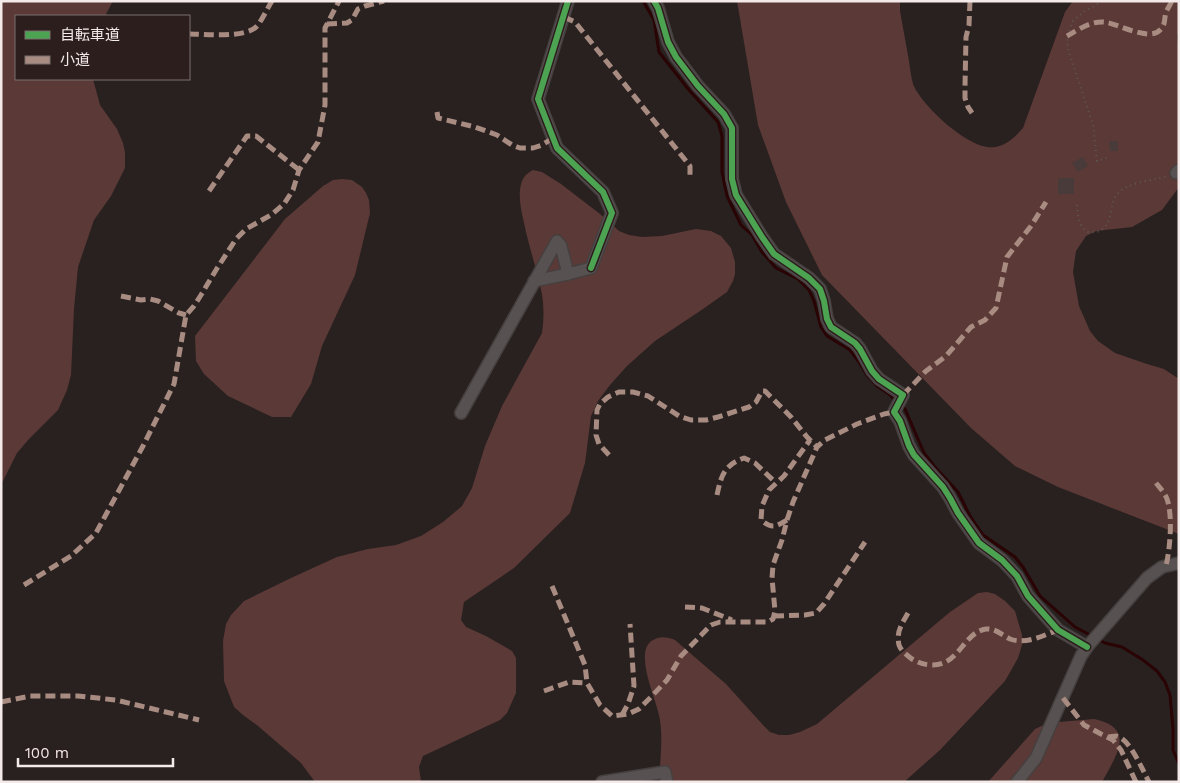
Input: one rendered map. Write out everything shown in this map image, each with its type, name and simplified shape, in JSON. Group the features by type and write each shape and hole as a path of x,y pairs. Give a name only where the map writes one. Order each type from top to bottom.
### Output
{"street":[{"path":"534,281 591,268 612,213 603,192 557,148 538,99 568,1"},
{"path":"654,1 658,8 668,42 676,57 698,86 724,114 732,128 732,179 736,195 757,229 774,254 809,278 820,289 827,319 831,327 855,343 872,371 903,395 894,412 900,421 909,446 914,455 943,487 979,543 1002,560 1017,576 1028,596 1058,630 1087,647"},
{"path":"461,413 557,241 561,246 568,274"},
{"path":"1017,782 1036,758 1081,656 1087,647 1147,578 1162,567 1179,563"},
{"path":"602,782 665,772 667,782"}],"path":[{"path":"1098,4 1083,12 1073,21 1067,36 1068,49 1092,125 1097,161 1107,158"},
{"path":"1077,205 1081,226 1088,232 1099,232 1108,223 1116,196 1124,188 1177,172"}],"shaded area":[{"path":"1,1 113,1 106,15 15,15 15,80 93,80 100,105 117,129 123,143 125,168 111,196 94,220 78,267 71,375 67,390 58,410 17,453 1,485"},
{"path":"737,1 900,1 900,11 913,84 918,93 936,114 961,135 985,147 995,147 1010,140 1023,128 1065,12 1073,1 1179,1 1179,30 1177,37 1179,51 1179,187 1162,210 1132,227 1096,231 1086,236 1076,251 1073,272 1079,306 1090,331 1098,341 1115,353 1164,369 1179,379 1179,534 1058,487 1015,466 971,428 822,275 786,202 758,125"},
{"path":"533,170 542,172 561,184 619,231 629,235 642,237 662,236 696,229 711,231 721,236 731,248 735,262 733,281 727,292 655,341 627,366 610,385 598,401 591,416 585,463 570,513 514,568 464,602 461,620 466,627 512,651 516,658 516,693 507,713 500,720 423,756 419,767 421,782 315,782 301,763 234,707 224,681 223,641 226,624 231,615 244,601 337,557 368,549 396,545 421,536 443,522 462,506 472,488 485,446 502,406 542,333 544,314 542,294 526,232 520,198 523,179"},
{"path":"333,180 352,180 362,187 369,200 370,213 355,275 322,346 311,384 291,417 272,417 228,396 204,374 196,361 195,336 285,219 323,186"},
{"path":"987,592 995,594 1015,611 1022,635 1022,645 1018,658 1005,681 940,750 904,782 659,782 661,728 645,665 647,646 653,640 664,637 675,640 726,684 770,732 779,735 789,735 817,724 950,612 978,593"},
{"path":"1094,719 1107,723 1115,729 1119,736 1117,753 1102,782 988,782 1035,729 1046,724"}],"building":[{"path":"1109,141 1118,141 1118,151 1110,151"},
{"path":"1083,157 1088,166 1078,172 1072,163"},
{"path":"1058,178 1074,178 1074,194 1058,194"}],"waterway":[{"path":"643,1 654,20 659,52 689,90 718,122 722,136 722,172 727,196 741,225 752,235 762,252 776,268 798,279 809,290 821,327 827,336 850,350 867,375 877,386 896,401"},
{"path":"901,405 905,409 924,453 958,492 970,516 983,535 1015,557 1040,596 1075,627 1092,636"},
{"path":"1097,639 1122,647 1143,660 1157,671 1165,682 1170,695 1173,750 1179,764"}],"marked path":[{"path":"190,34 226,35 253,29 258,25 272,1"},
{"path":"24,585 71,556 96,533 174,384 186,315 194,306 236,239 246,229 271,215 284,204 293,190 299,170 318,142 325,105 325,28 339,1"},
{"path":"327,24 347,23 352,20 358,9 384,1"},
{"path":"970,1 969,25 966,37 965,98 972,113"},
{"path":"1067,36 1084,26 1099,22 1110,23 1141,33 1155,33 1163,26 1166,12 1172,1"},
{"path":"564,17 575,22 690,166 690,178"},
{"path":"437,112 438,118 475,127 497,135 520,148 533,148 553,138"},
{"path":"209,191 247,136 256,136 299,170"},
{"path":"903,395 926,371 946,356 971,327 985,320 996,308 1007,257 1031,226 1046,202"},
{"path":"121,296 158,301 186,315"},
{"path":"609,455 599,444 596,435 597,410 600,404 608,397 619,392 633,392 648,396 679,416 691,420 706,420 749,407 756,402 762,391 765,391 817,447"},
{"path":"552,586 585,665 587,683 600,705 612,716 628,714 639,709 667,680 681,656 711,625 720,622 768,622 773,619 775,611 772,578 773,565 793,502 817,447 825,440 857,424 894,412"},
{"path":"787,520 776,525 768,525 761,520 762,506 769,490 784,476 810,440"},
{"path":"717,495 724,472 732,464 744,458 755,463 776,483"},
{"path":"1156,483 1166,497 1170,514 1170,542 1166,566"},
{"path":"774,616 816,613 865,542"},
{"path":"685,607 702,608 732,620"},
{"path":"908,613 899,632 899,645 912,659 927,665 942,664 949,660 978,631 989,629 1010,639 1022,641 1035,639 1058,630"},
{"path":"622,715 634,686 630,624"},
{"path":"544,691 569,682 587,683"},
{"path":"1,702 30,696 78,696 116,700 199,720"},
{"path":"1063,698 1084,725 1113,740 1121,750 1136,782"},
{"path":"1108,737 1116,736 1126,742 1149,782"}],"cycle path":[{"path":"568,1 538,99 557,148 603,192 612,213 591,268"},
{"path":"654,1 658,8 668,42 676,57 698,86 724,114 732,128 732,179 736,195 762,237 774,254 809,278 820,289 827,319 831,327 855,343 879,379 903,395 894,412 900,421 909,446 914,455 943,487 979,543 1002,560 1017,576 1028,596 1058,630 1087,647"}]}
